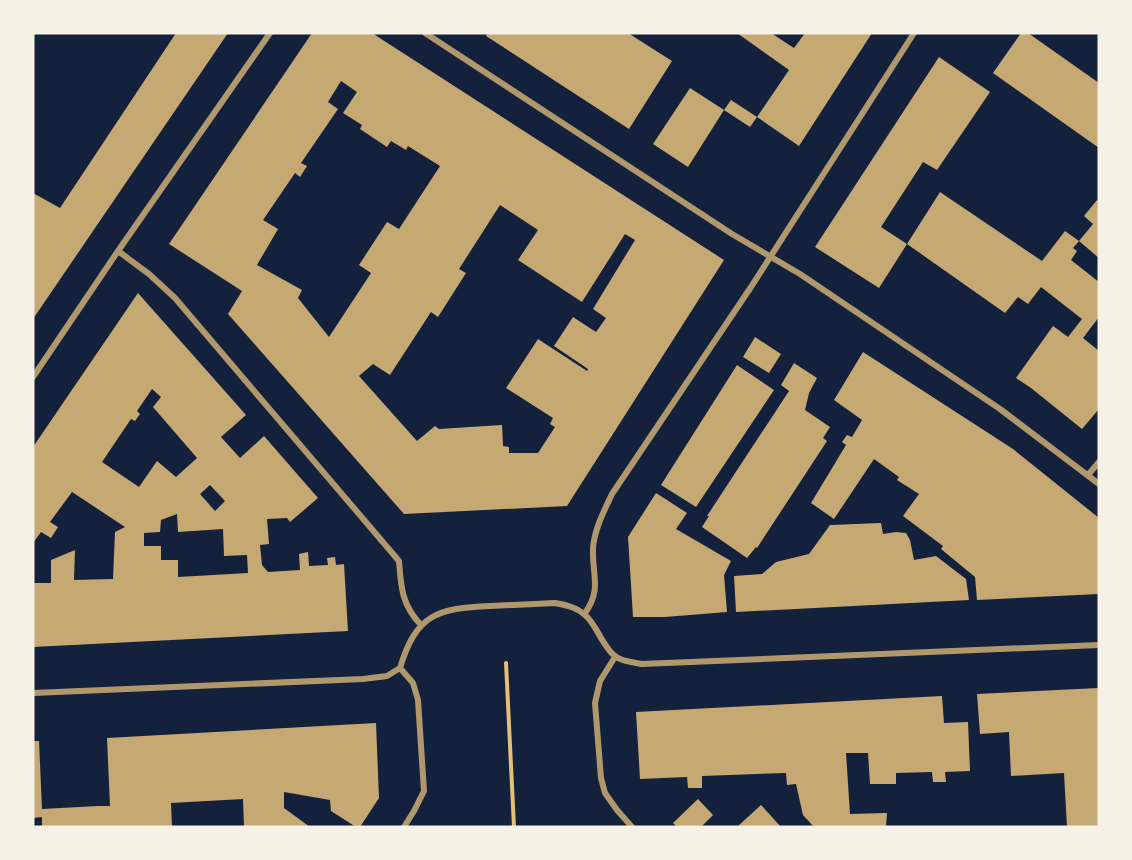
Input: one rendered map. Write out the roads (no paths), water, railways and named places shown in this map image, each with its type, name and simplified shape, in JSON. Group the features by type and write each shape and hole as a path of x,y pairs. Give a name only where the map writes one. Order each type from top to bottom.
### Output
{"street":[{"path":"33,377 270,33"},
{"path":"425,33 732,234 800,274 1000,409 1099,484"},
{"path":"585,613 596,590 593,547 599,522 612,494 914,33"},
{"path":"118,251 149,273 175,298 399,561 404,598 411,615 421,626"},
{"path":"1088,475 1099,462"},
{"path":"33,693 363,679 387,676 400,668 406,648 421,626 438,613 458,607 555,603 571,605 585,613 605,646 615,657 642,664 1099,645"},
{"path":"615,657 600,681 595,703 601,778 605,793 632,827"},
{"path":"400,668 413,683 418,700 424,791 404,827"}]}
